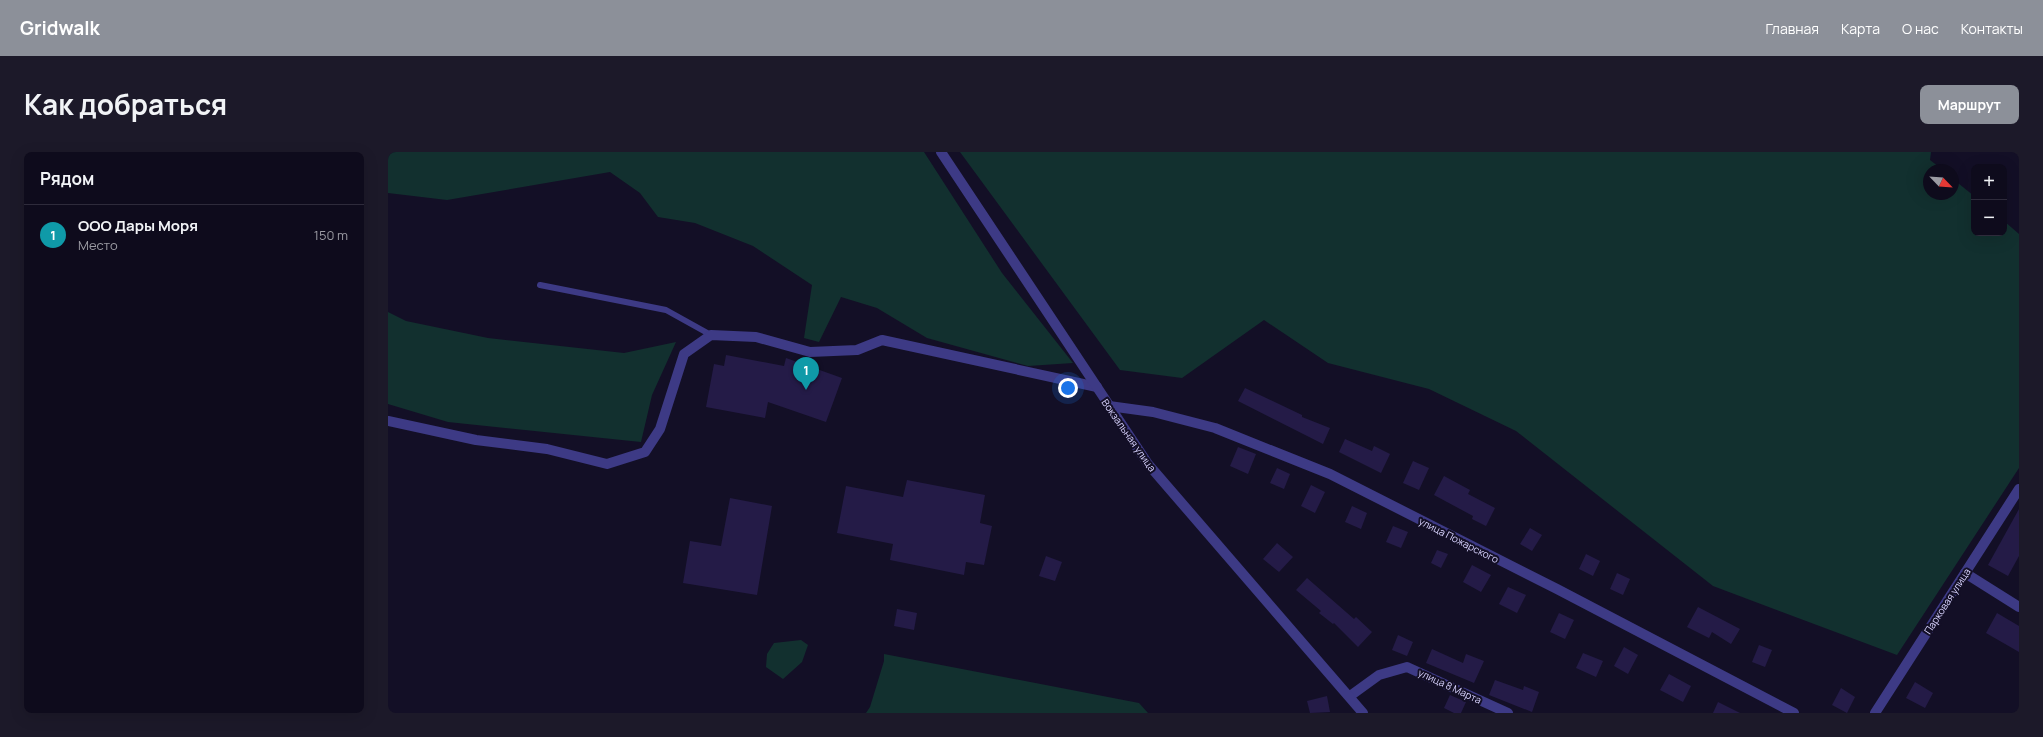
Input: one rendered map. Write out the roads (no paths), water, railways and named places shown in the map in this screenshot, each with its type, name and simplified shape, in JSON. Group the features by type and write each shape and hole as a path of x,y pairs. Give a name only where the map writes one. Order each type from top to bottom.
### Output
{"street":[{"name":"Вокзальная улица","path":"941,152 1148,464 1350,696 1363,713"},
{"path":"388,422 476,440 547,448 607,464 645,452 660,429 684,354 711,335 756,337 810,352 857,350 882,340 1096,387"},
{"name":"улица Пожарского","path":"1109,406 1153,412 1215,428 1330,474 1557,589 1794,713"},
{"name":"Парковая улица","path":"1875,713 2019,489"},
{"path":"1965,573 2019,607"},
{"name":"улица 8 Марта","path":"1350,696 1379,675 1407,667 1508,713"}],"lane":[{"path":"540,285 666,310 711,335"}],"place":[{"name":"ООО Дары Моря","path":"806,390"}]}
